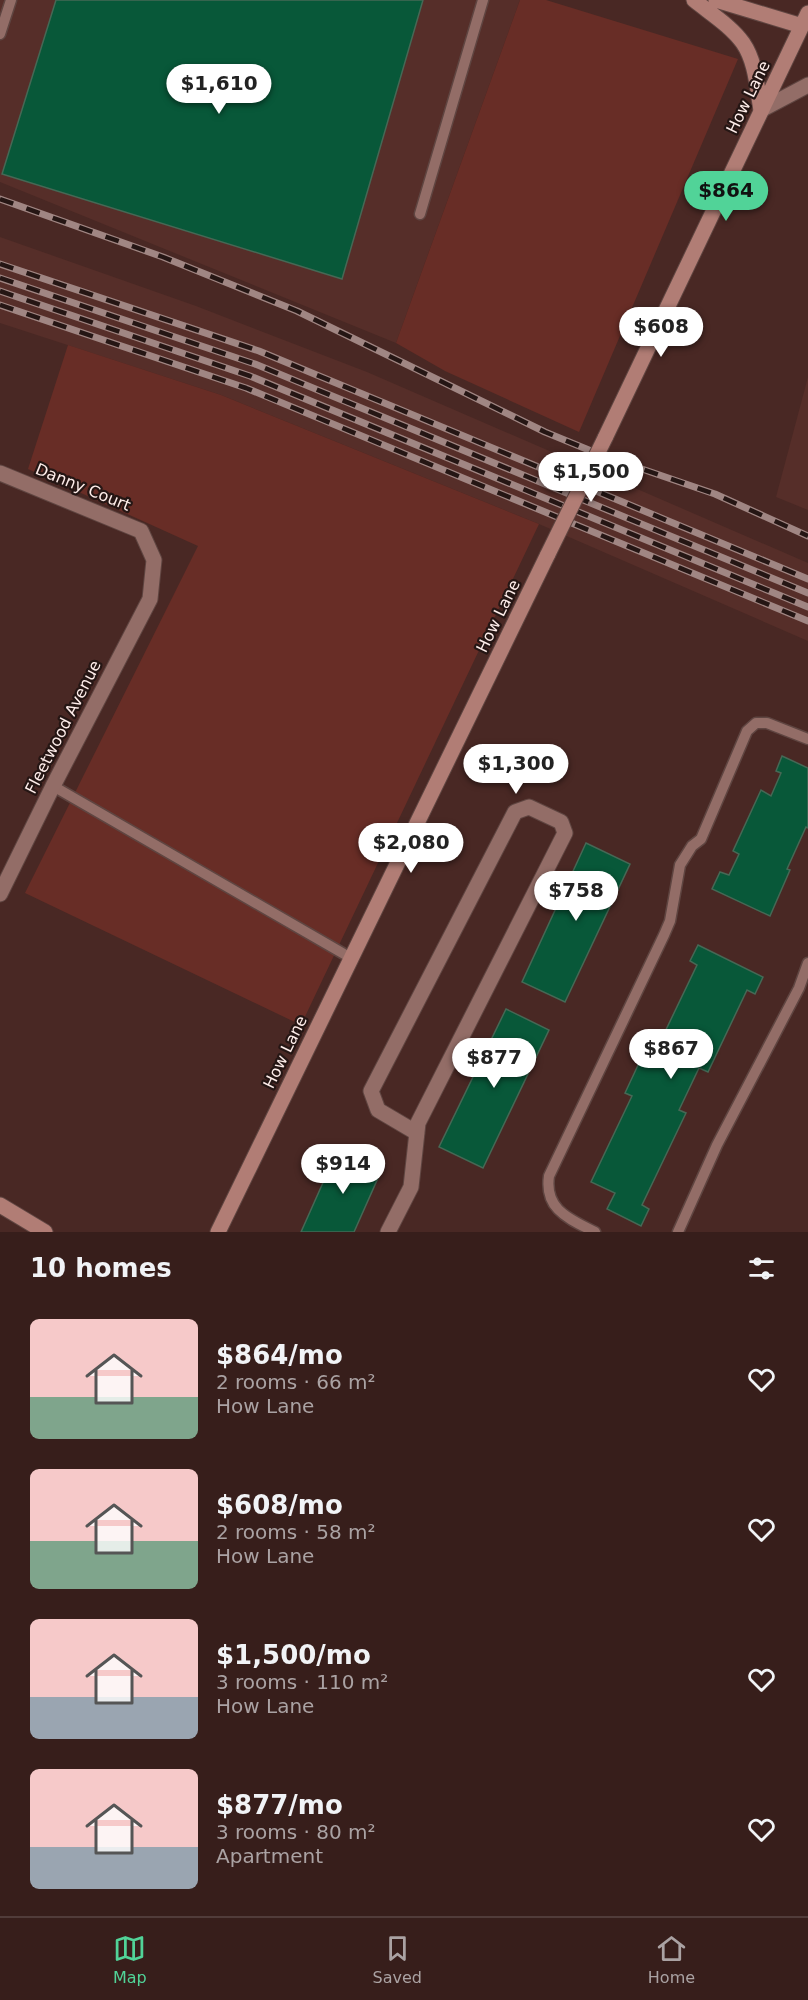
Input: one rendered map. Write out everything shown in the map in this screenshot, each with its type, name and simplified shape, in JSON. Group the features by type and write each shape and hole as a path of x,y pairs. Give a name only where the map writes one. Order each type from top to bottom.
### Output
{"main road":[{"path":"694,0 743,42 754,72 761,110"},
{"path":"716,0 806,22"},
{"name":"How Lane","path":"218,1232 605,438 761,110 806,22"},
{"path":"0,1205 38,1230"}],"street":[{"path":"761,110 808,85"},
{"name":"Danny Court","path":"0,473 141,531 154,560 152,575"},
{"name":"Fleetwood Avenue","path":"0,894 150,599 152,575"},
{"path":"388,1232 411,1187 417,1133 418,1123 565,833 561,822 529,807 516,812 371,1091 378,1110 417,1133"}],"lane":[{"path":"0,34 11,0"},
{"path":"420,214 483,0"},
{"path":"595,1232 565,1216 551,1201 547,1188 549,1176 667,928 680,866 692,846 701,839 747,731 756,723 767,723 808,739"},
{"path":"53,786 351,958"},
{"path":"678,1232 717,1145 799,988 808,963"}],"shaded area":[{"path":"0,0 520,0 396,343 0,182"},
{"path":"520,0 546,0 738,59 579,432 445,371 396,343"},
{"path":"0,237 196,306 367,372 808,563 808,641 539,524 221,395 0,323"},
{"path":"68,345 221,395 539,524 301,1025 25,893 198,546 28,469"},
{"path":"808,377 808,510 776,497"}],"building":[{"path":"56,0 423,0 342,279 2,174"},
{"path":"782,756 808,768 808,828 806,827 787,869 790,870 770,916 712,889 720,872 729,875 739,854 733,851 761,790 771,796 781,773 776,771"},
{"path":"586,843 630,864 565,1002 522,982"},
{"path":"698,945 763,977 755,994 747,990 708,1072 699,1068 679,1110 686,1113 642,1205 649,1209 641,1226 607,1209 615,1193 591,1182 632,1096 625,1093 653,1033 662,1038 697,965 690,961"},
{"path":"506,1009 549,1030 483,1168 439,1147"},
{"path":"338,1149 382,1169 354,1232 301,1232"}],"railway":[{"path":"0,199 163,257 297,311 545,432 601,455 715,494 808,536"},
{"path":"0,264 259,351 808,579"},
{"path":"0,278 255,364 808,593"},
{"path":"0,291 250,376 808,607"},
{"path":"0,305 246,388 808,621"}]}
